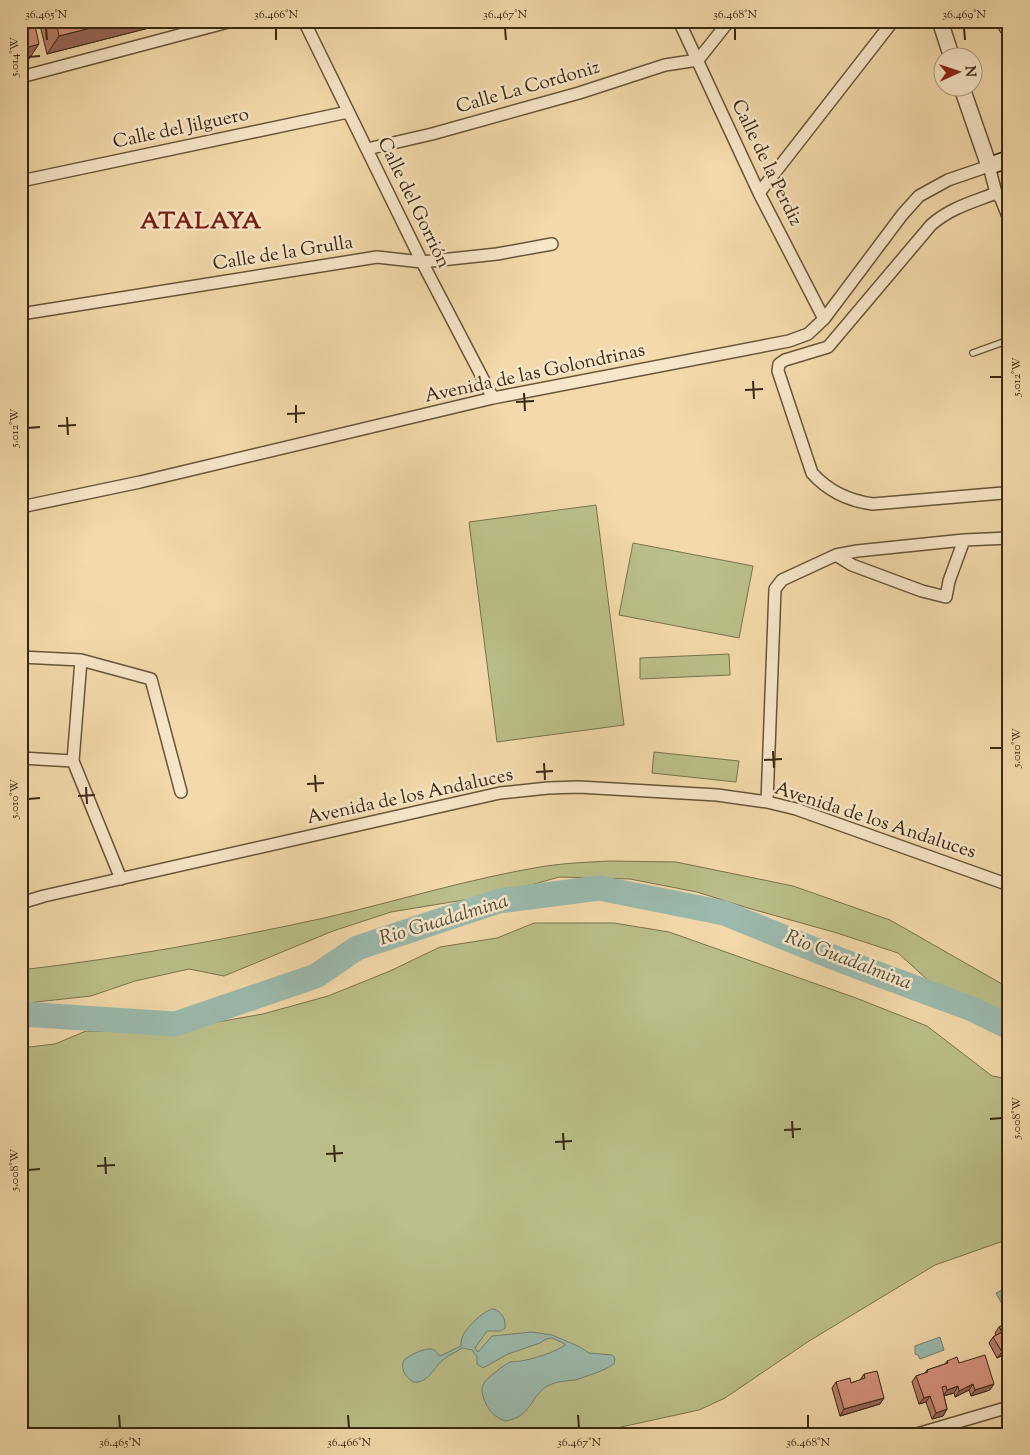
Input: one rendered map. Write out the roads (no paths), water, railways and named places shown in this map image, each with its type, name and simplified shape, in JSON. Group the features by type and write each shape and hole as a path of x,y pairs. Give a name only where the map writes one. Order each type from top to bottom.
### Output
{"highway":[{"path":"1006,21 1009,27"}],"main road":[{"path":"989,166 1009,160"}],"street":[{"path":"21,77 232,21"},
{"name":"Calle del Gorrión","path":"304,21 422,262 494,398"},
{"name":"Calle de la Perdiz","path":"679,21 759,193 824,319"},
{"path":"698,60 729,21"},
{"path":"759,193 892,21"},
{"path":"940,21 949,48"},
{"name":"Calle La Cordoniz","path":"368,149 432,134 579,93 665,65 698,60"},
{"path":"965,98 989,166 996,193 1001,199 1009,219"},
{"name":"Calle del Jilguero","path":"21,181 348,112"},
{"name":"Avenida de las Golondrinas","path":"21,507 140,482 494,398 789,341 808,334 824,319 902,215 919,196 948,180 989,166"},
{"path":"996,193 941,215 828,347 785,360 779,364 778,372 812,473 821,483 854,502 873,504 1009,491"},
{"name":"Calle de la Grulla","path":"21,314 377,257 422,262 497,254 552,244"},
{"path":"767,802 775,589 782,580 836,555 857,550 964,540 1009,538"},
{"path":"836,555 852,565 922,591 946,597 949,581 964,540"},
{"path":"21,657 81,660 151,679 182,792"},
{"path":"81,660 73,761 121,879"},
{"path":"21,758 73,761"},
{"name":"Avenida de los Andaluces","path":"21,903 500,793 579,787 718,795 767,802 796,809 1009,884"},
{"path":"917,1434 1009,1407"}],"lane":[{"path":"973,353 1009,340"}],"waterway":[{"name":"Rio Guadalmina","path":"21,1014 175,1024 316,976 357,948 499,901 599,888 724,913 840,960 972,1009 1009,1027"}],"district":[{"name":"ATALAYA","path":"201,222"}]}
